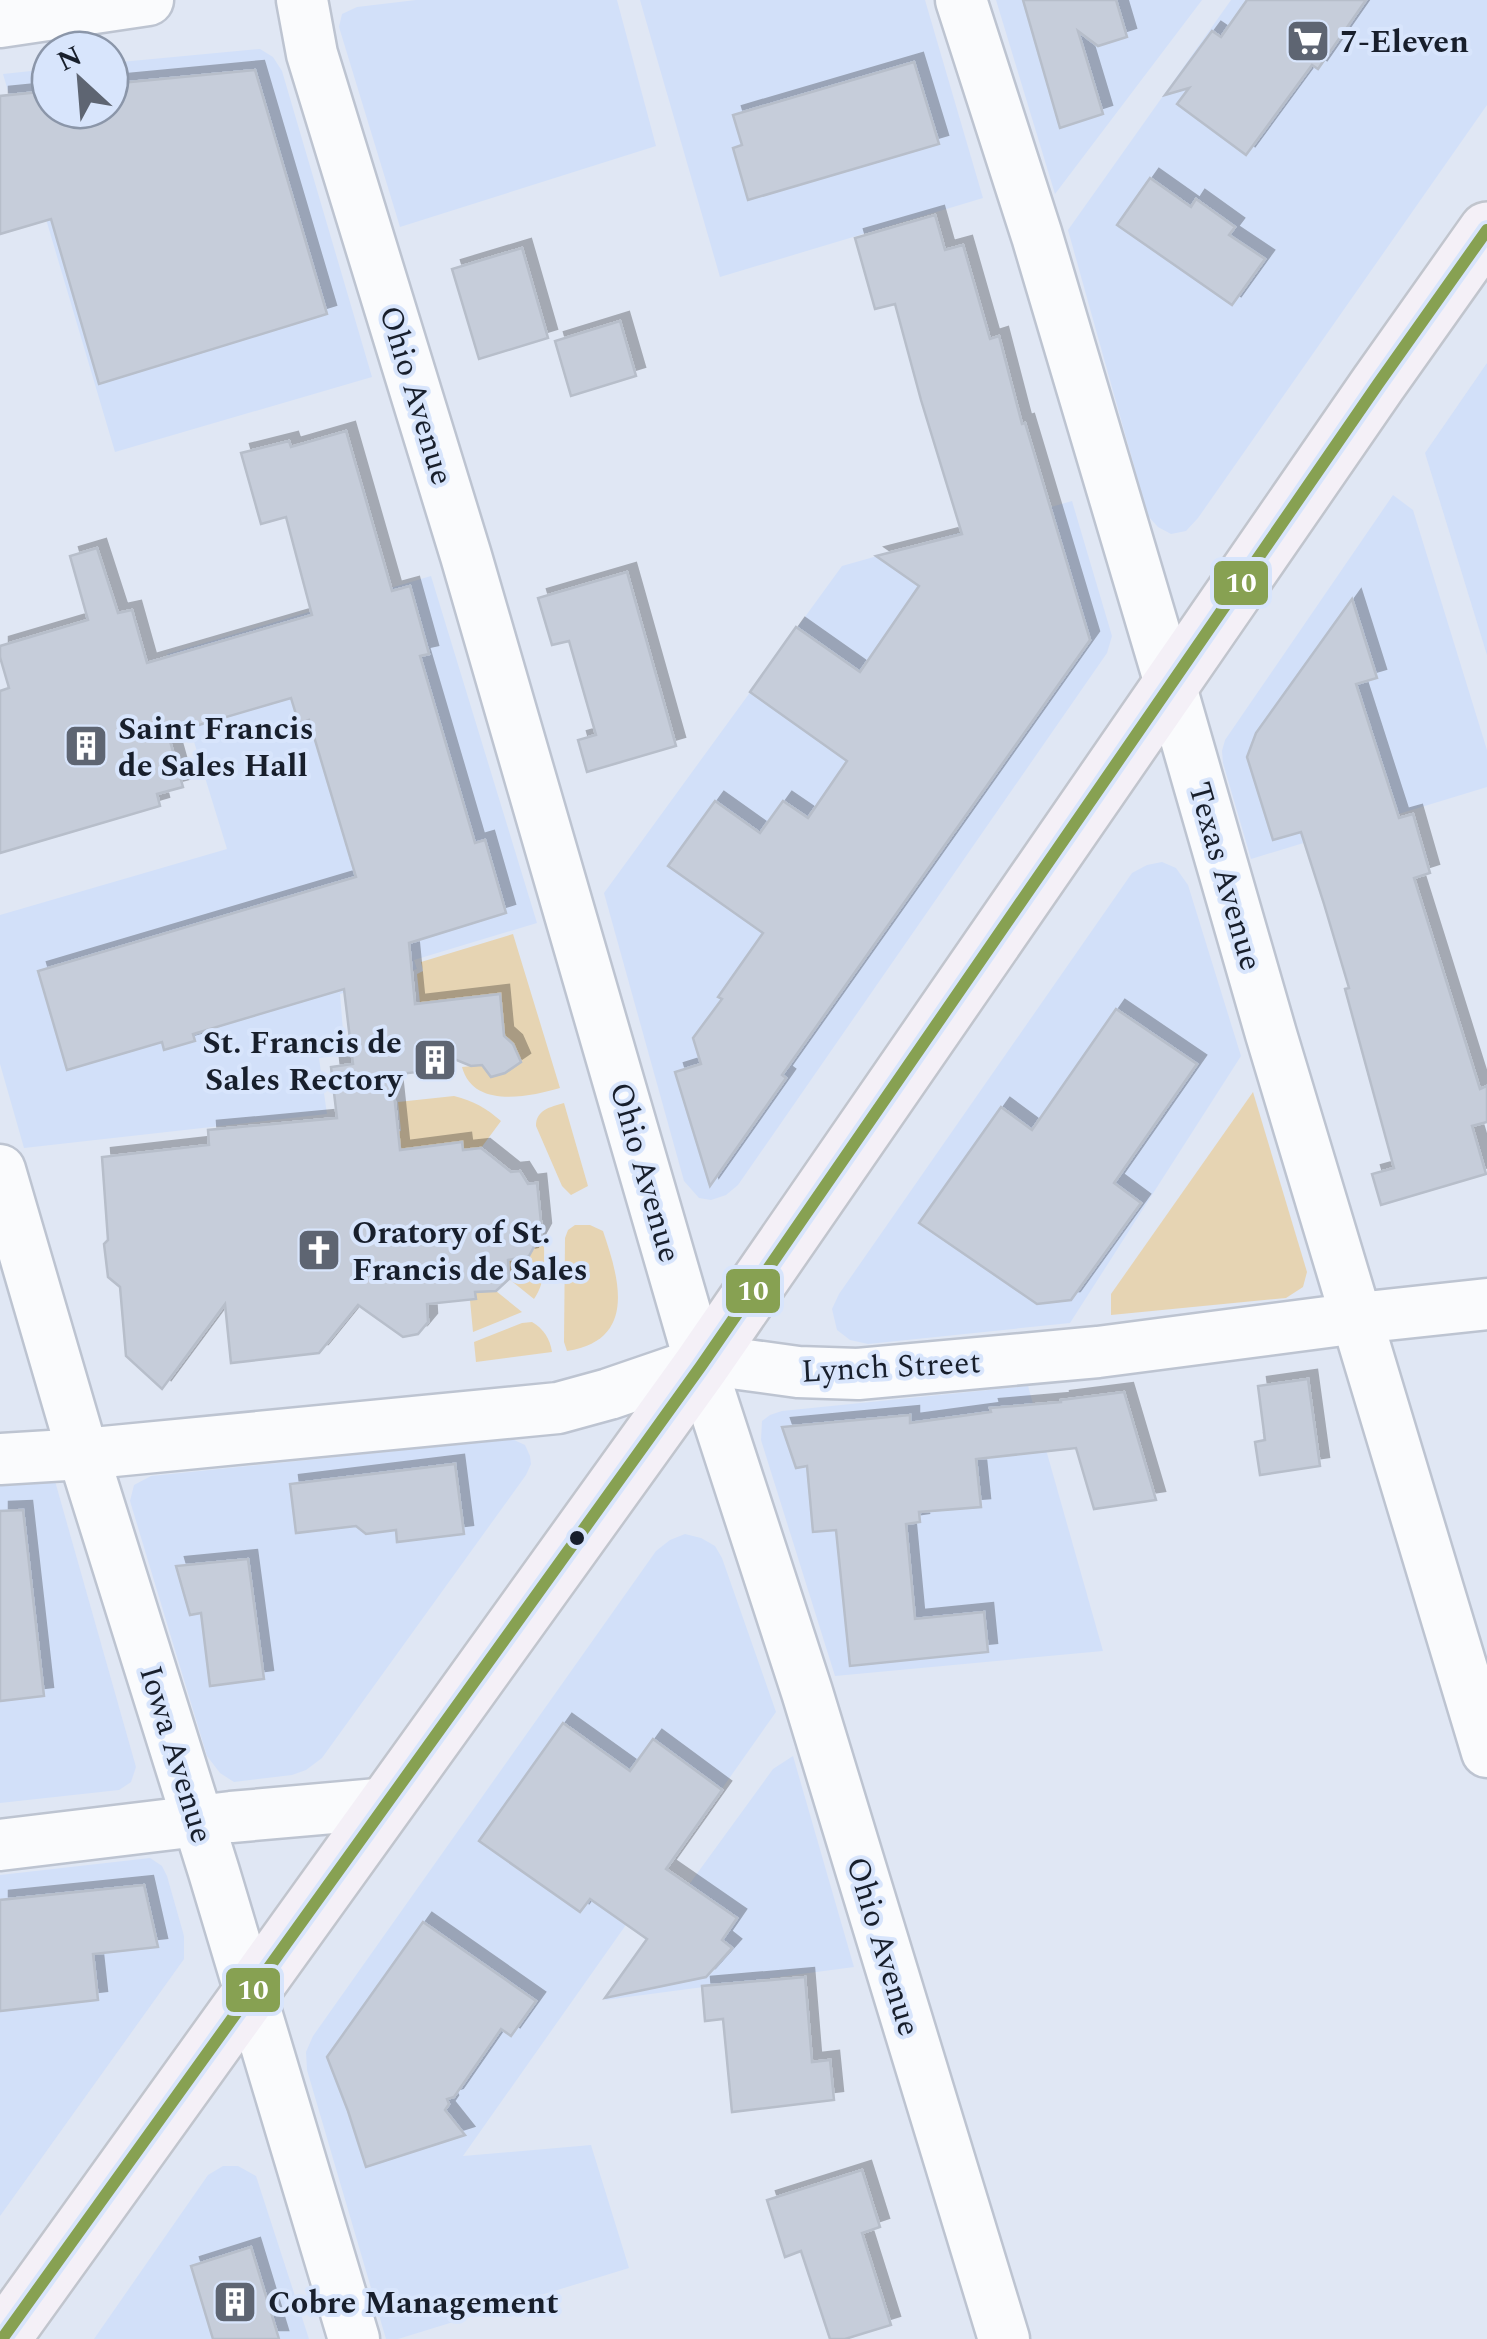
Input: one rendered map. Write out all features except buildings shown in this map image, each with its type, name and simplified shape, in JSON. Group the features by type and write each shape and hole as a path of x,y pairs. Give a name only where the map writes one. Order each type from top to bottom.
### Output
{"main road":[{"path":"2,2339 701,1366 1487,230"}],"street":[{"path":"0,22 148,0"},
{"name":"Ohio Avenue","path":"302,0 312,54 466,556 701,1366 813,1711 1004,2339"},
{"name":"Texas Avenue","path":"962,0 1037,236 1487,1752"},
{"name":"Iowa Avenue","path":"0,1170 354,2339"},
{"name":"Lynch Street","path":"0,1458 83,1454 558,1408 701,1366 732,1364 858,1374 1098,1352 1487,1304"},
{"path":"0,1845 389,1803"}],"shaded area":[{"path":"416,0 617,0 656,146 400,227 339,27 342,14 357,7"},
{"path":"640,0 925,0 983,198 720,277"},
{"path":"996,0 1202,0 1055,194"},
{"path":"1231,0 1487,0 1487,105 1198,518 1186,531 1171,534 1148,516 1068,230"},
{"path":"260,49 273,57 282,71 372,377 115,452 3,74 30,71 30,130 130,130 130,61"},
{"path":"1487,363 1487,655 1425,453"},
{"path":"1393,495 1413,510 1487,750 1487,787 1251,859 1223,763 1225,740"},
{"path":"1072,501 1112,636 1107,653 738,1185 711,1200 699,1198 684,1181 604,893 842,566"},
{"path":"431,576 537,923 414,960 417,969 340,994 345,1055 319,1058 327,1114 24,1148 0,1064 0,915 227,849 167,654"},
{"path":"1162,862 1176,868 1188,885 1241,1056 1070,1323 868,1344 850,1340 837,1330 832,1309 839,1294 1132,873"},
{"path":"513,934 560,1088 503,1097 478,1089 462,1067 482,1065 498,1074 515,1062 518,1056 505,1036 500,995 420,1003 417,974 423,971 421,962"},
{"path":"1253,1092 1307,1272 1303,1287 1286,1298 1111,1315 1111,1294"},
{"path":"454,1096 468,1100 501,1121 481,1148 463,1150 461,1142 330,1159 334,1140 401,1131 398,1102"},
{"path":"564,1103 588,1186 571,1195 562,1186 536,1126 541,1113"},
{"path":"575,1225 590,1225 603,1231 614,1268 618,1304 614,1321 605,1334 590,1345 567,1351 565,1238"},
{"path":"537,1242 544,1242 544,1265 541,1286 534,1299 509,1279 508,1260 529,1256"},
{"path":"496,1291 522,1312 473,1332 470,1300 475,1299 475,1292"},
{"path":"532,1322 546,1335 552,1352 476,1362 474,1342"},
{"path":"1028,1386 1103,1651 835,1676 761,1440 762,1421 782,1411"},
{"path":"512,1439 525,1445 530,1456 526,1475 322,1758 292,1775 234,1782 220,1773 207,1756 130,1501 134,1485 151,1476"},
{"path":"51,1467 136,1767 131,1782 119,1790 0,1803 0,1472"},
{"path":"685,1534 715,1546 722,1558 776,1712 463,2156 591,2145 629,2268 398,2339 386,2339 307,2070 306,2052 313,2036 656,1551"},
{"path":"793,1756 854,1967 605,2000 773,1769"},
{"path":"150,1858 162,1866 167,1876 184,1936 184,1959 0,2216 0,1875"},
{"path":"223,2166 238,2166 256,2176 309,2339 94,2339 208,2175"}],"transit line":[{"name":"10","path":"2,2339 701,1366 1487,230"}],"place":[{"name":"7-Eleven","path":"1308,41"},
{"name":"Saint Francis de Sales Hall","path":"86,746"},
{"name":"St. Francis de Sales Rectory","path":"435,1060"},
{"name":"Oratory of St. Francis de Sales","path":"319,1250"},
{"name":"Cobre Management","path":"235,2302"}]}
